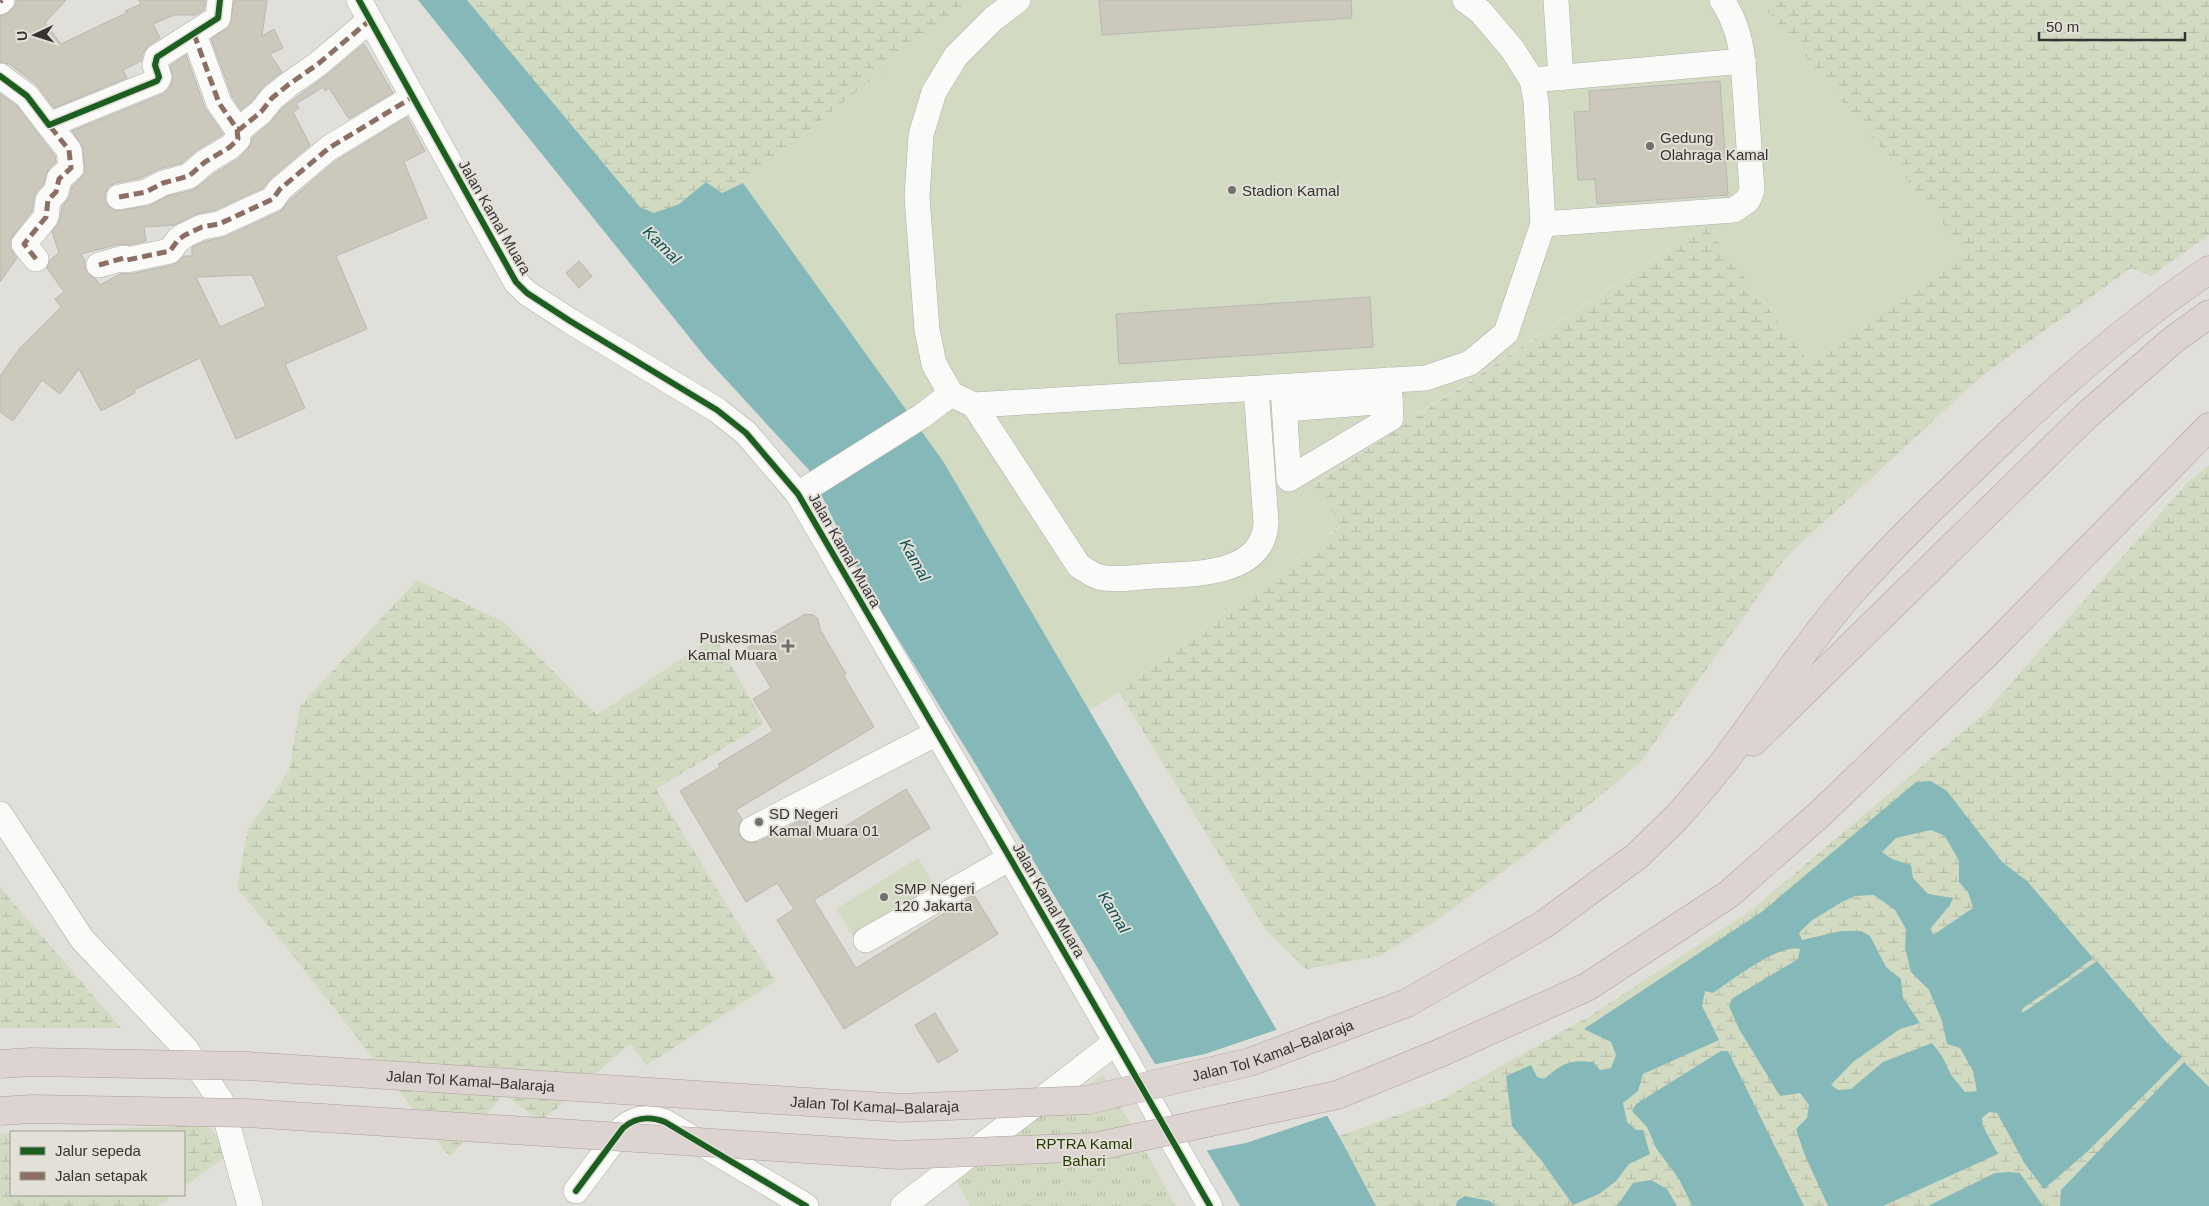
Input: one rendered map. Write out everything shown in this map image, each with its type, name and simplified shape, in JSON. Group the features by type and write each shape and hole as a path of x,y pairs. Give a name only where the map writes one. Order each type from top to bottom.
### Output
{"highway":[{"path":"1677,817 1729,755 1808,645 1842,603 1888,553 1969,472 2076,373 2137,322 2209,270"},
{"path":"1677,817 2087,415 2173,340 2209,314"},
{"path":"0,1111 32,1109 246,1113 900,1155 1094,1147 1337,1095 1440,1053 1587,987 1729,894 1822,812 1986,654 2209,427"},
{"name":"Jalan Tol Kamal–Balaraja","path":"0,1064 31,1062 248,1066 901,1108 1088,1100 1250,1062 1407,1003 1543,925 1637,856 1677,817"}],"street":[{"path":"48,125 157,81 155,65 157,56 218,18 220,0"},
{"path":"1018,0 993,19 956,56 934,92 921,135 917,197 927,330 934,364 950,394 974,405 1256,389 1284,398 1389,391 1470,364 1506,333 1543,224 1536,101 1532,80 1513,50 1481,12 1465,0"},
{"path":"1556,0 1561,78"},
{"path":"1543,224 1734,210 1748,200 1752,190 1740,37 1731,13 1722,0"},
{"path":"237,129 261,112 277,94 318,64 365,10"},
{"name":"Jalan Kamal Muara","path":"365,10 516,282 527,293 570,321 716,410 746,434 804,490 937,733 1210,1206"},
{"path":"119,197 146,192 163,184 189,176 205,162 230,147 238,139 237,129 219,103 194,34"},
{"path":"1532,80 1743,61"},
{"path":"0,76 27,96 69,150 71,168 59,179 56,192 48,200 46,217 24,244 36,259"},
{"path":"100,265 116,259 124,258 127,260 170,251 178,240 185,235 202,227 219,224 273,198 280,189 329,148 413,97"},
{"path":"974,405 1079,566 1098,577 1205,573 1227,568 1250,557 1264,540 1266,522 1256,389"},
{"path":"1284,398 1289,478 1391,418 1389,391"},
{"path":"804,490 922,416 950,394"},
{"path":"752,829 937,733"},
{"path":"0,814 82,939 185,1048 221,1101 250,1206"},
{"path":"866,940 1010,858"},
{"path":"903,1206 1116,1042"},
{"path":"576,1191 623,1128 631,1122 650,1118 665,1122 806,1206"}],"green space":[{"path":"467,0 972,0 743,183 722,193 706,182 679,204 654,213 640,207"},
{"path":"972,0 1759,0 1967,253 1809,362 1705,225 1313,484 1341,525 1119,692 1089,711 943,461 743,183"},
{"path":"1759,0 2209,0 2209,235 2151,276 2131,268 1983,375 1786,557 1640,763 1542,843 1436,921 1380,956 1306,969 1267,932 1119,692 1341,526 1313,485 1706,225 1809,362 1966,252"},
{"path":"2209,465 2209,1206 1376,1206 1339,1136 1443,1099 1593,1014 1750,911 1986,712 2188,482"},
{"path":"417,580 504,622 597,715 715,636 764,724 656,789 734,917 776,981 647,1065 630,1044 541,1122 504,1094 450,1157 288,949 237,888 248,829 289,771 300,706"},
{"path":"918,858 946,904 865,955 836,909"},
{"path":"0,887 121,1028 0,1028"},
{"name":"RPTRA Kamal Bahari","path":"1103,1075 1176,1206 970,1206 953,1174"},
{"path":"206,1125 231,1153 185,1186 185,1131 57,1131"},
{"path":"10,1133 10,1196 172,1196 158,1206 0,1206 0,1134"}],"water":[{"name":"Kamal","path":"418,0 467,0 640,207 654,213 679,204 706,182 722,193 743,183 943,461 1339,1136 1376,1206 1240,1206 976,765 869,592 809,470 706,358"},
{"path":"1931,781 1947,791 2002,862 2027,881 2093,958 2023,1008 2021,1013 2097,961 2167,1043 2182,1057 2088,1151 2044,1189 2025,1164 1997,1113 1989,1112 1982,1118 1983,1126 1998,1154 1883,1206 1828,1206 1804,1153 1796,1129 1807,1118 1809,1105 1800,1093 1780,1096 1739,1029 1729,1006 1733,998 1798,959 1800,949 1790,949 1755,964 1713,993 1705,991 1702,1006 1719,1040 1643,1074 1638,1091 1623,1103 1627,1122 1636,1130 1643,1130 1650,1154 1629,1164 1616,1181 1599,1194 1573,1205 1541,1160 1512,1126 1506,1076 1531,1065 1537,1077 1544,1079 1561,1066 1578,1061 1593,1062 1600,1070 1611,1068 1616,1055 1611,1042 1584,1029 1763,911 1916,782","holes":["1931,830 1945,836 1959,861 1959,882 1968,892 1973,908 1933,935 1930,929 1950,905 1953,898 1928,894 1913,878 1911,865 1892,859 1882,852 1896,838","1874,895 1895,910 1906,929 1905,948 1911,972 1929,990 1942,1021 1947,1044 1960,1048 1973,1071 1977,1091 1965,1092 1951,1075 1942,1056 1932,1043 1883,1062 1851,1089 1838,1090 1831,1085 1853,1062 1900,1029 1920,1023 1903,998 1901,979 1886,967 1870,936 1861,931 1841,931 1802,940 1799,933 1811,921 1842,902 1855,896"]},
{"path":"1721,1051 1728,1051 1804,1206 1692,1206 1679,1179 1656,1148 1647,1127 1632,1111 1636,1104"},
{"path":"2184,1062 2209,1087 2209,1206 2060,1206 2061,1190"},
{"path":"1995,1173 2020,1173 2043,1206 1928,1206"},
{"path":"1651,1180 1667,1189 1677,1206 1617,1206 1633,1183"},
{"path":"1465,1196 1490,1201 1495,1206 1456,1206 1457,1201"}],"pier":[{"path":"1279,1029 1329,1115 1246,1143 1204,1151 1152,1065 1205,1054"}],"building":[{"path":"16,0 66,0 45,23 61,44 128,12 125,11 141,4 139,0 206,0 204,10 195,15 174,15 153,24 160,38 149,45 143,53 141,61 123,70 127,78 54,108 36,84 9,64 0,62 0,16 10,12 16,4"},
{"path":"234,0 267,0 262,36 274,29 283,48 270,54 282,72 263,87 251,102 241,110 232,96 211,39 230,25"},
{"path":"1099,0 1351,0 1352,18 1102,35"},
{"path":"364,44 393,93 349,119 329,88 325,91 323,87 296,104 299,108 293,112 310,145 271,178 263,188 215,210 196,214 175,225 144,227 146,241 129,245 120,244 81,254 89,275 96,279 100,285 122,273 130,274 173,265 184,256 192,256 192,247 206,241 225,237 279,212 291,199 337,160 407,117 425,151 404,162 427,218 336,256 367,329 285,364 305,408 236,439 200,358 134,390 135,393 101,411 79,369 60,394 42,380 13,421 0,412 0,376 20,348 61,307 55,299 64,292 47,268 50,260 59,253 52,232 60,219 62,207 70,196 72,187 85,173 83,148 72,131 163,94 170,87 173,78 170,66 186,55 205,108 223,134 197,150 182,163 159,169 141,178 116,183 109,186 105,193 105,200 108,206 115,211 149,206 168,196 193,190 238,159 248,149 252,138 270,123 282,108 327,75","holes":["252,275 266,306 220,327 196,277"]},
{"name":"Gedung Olahraga Kamal","path":"1720,81 1728,195 1597,204 1595,179 1578,180 1574,112 1590,111 1589,91"},
{"path":"0,94 17,106 55,156 56,162 49,169 43,185 37,190 32,211 10,240 10,248 17,258 0,282"},
{"path":"579,261 592,276 579,288 566,273"},
{"path":"1370,297 1373,347 1119,364 1116,314"},
{"path":"805,614 814,615 818,619 820,629 846,674 844,676 874,727 736,810 742,819 738,828 740,836 745,841 751,843 758,842 805,818 820,842 906,789 930,828 814,900 856,968 974,895 998,934 844,1029 777,920 794,909 777,883 746,902 680,791 720,767 718,764 773,731 753,699 771,688 747,648"},
{"path":"935,1013 958,1051 938,1063 915,1025"}],"marked path":[{"path":"194,34 219,103 237,129 240,129 261,112 272,98 318,64 370,20"},
{"path":"99,265 124,258 127,260 170,251 178,240 185,235 202,227 219,224 273,199 280,189 329,148 413,97"},
{"path":"36,259 24,244 46,217 48,200 56,192 59,179 71,168 69,150 49,125"},
{"path":"119,197 146,192 163,183 189,176 205,162 230,147 238,139 237,129"}],"cycle path":[{"path":"0,76 27,96 49,125 157,81 159,77 155,65 157,57 218,18 220,0"},
{"path":"359,0 516,282 527,293 570,321 717,410 746,433 798,494 1210,1206"},
{"path":"576,1191 623,1128 628,1124 648,1118 665,1122 806,1206"}],"place":[{"name":"Gedung Olahraga Kamal","path":"1650,146"},
{"name":"Stadion Kamal","path":"1232,190"},
{"name":"Puskesmas Kamal Muara","path":"788,646"},
{"name":"SD Negeri Kamal Muara 01","path":"759,822"},
{"name":"SMP Negeri 120 Jakarta","path":"884,897"}]}
